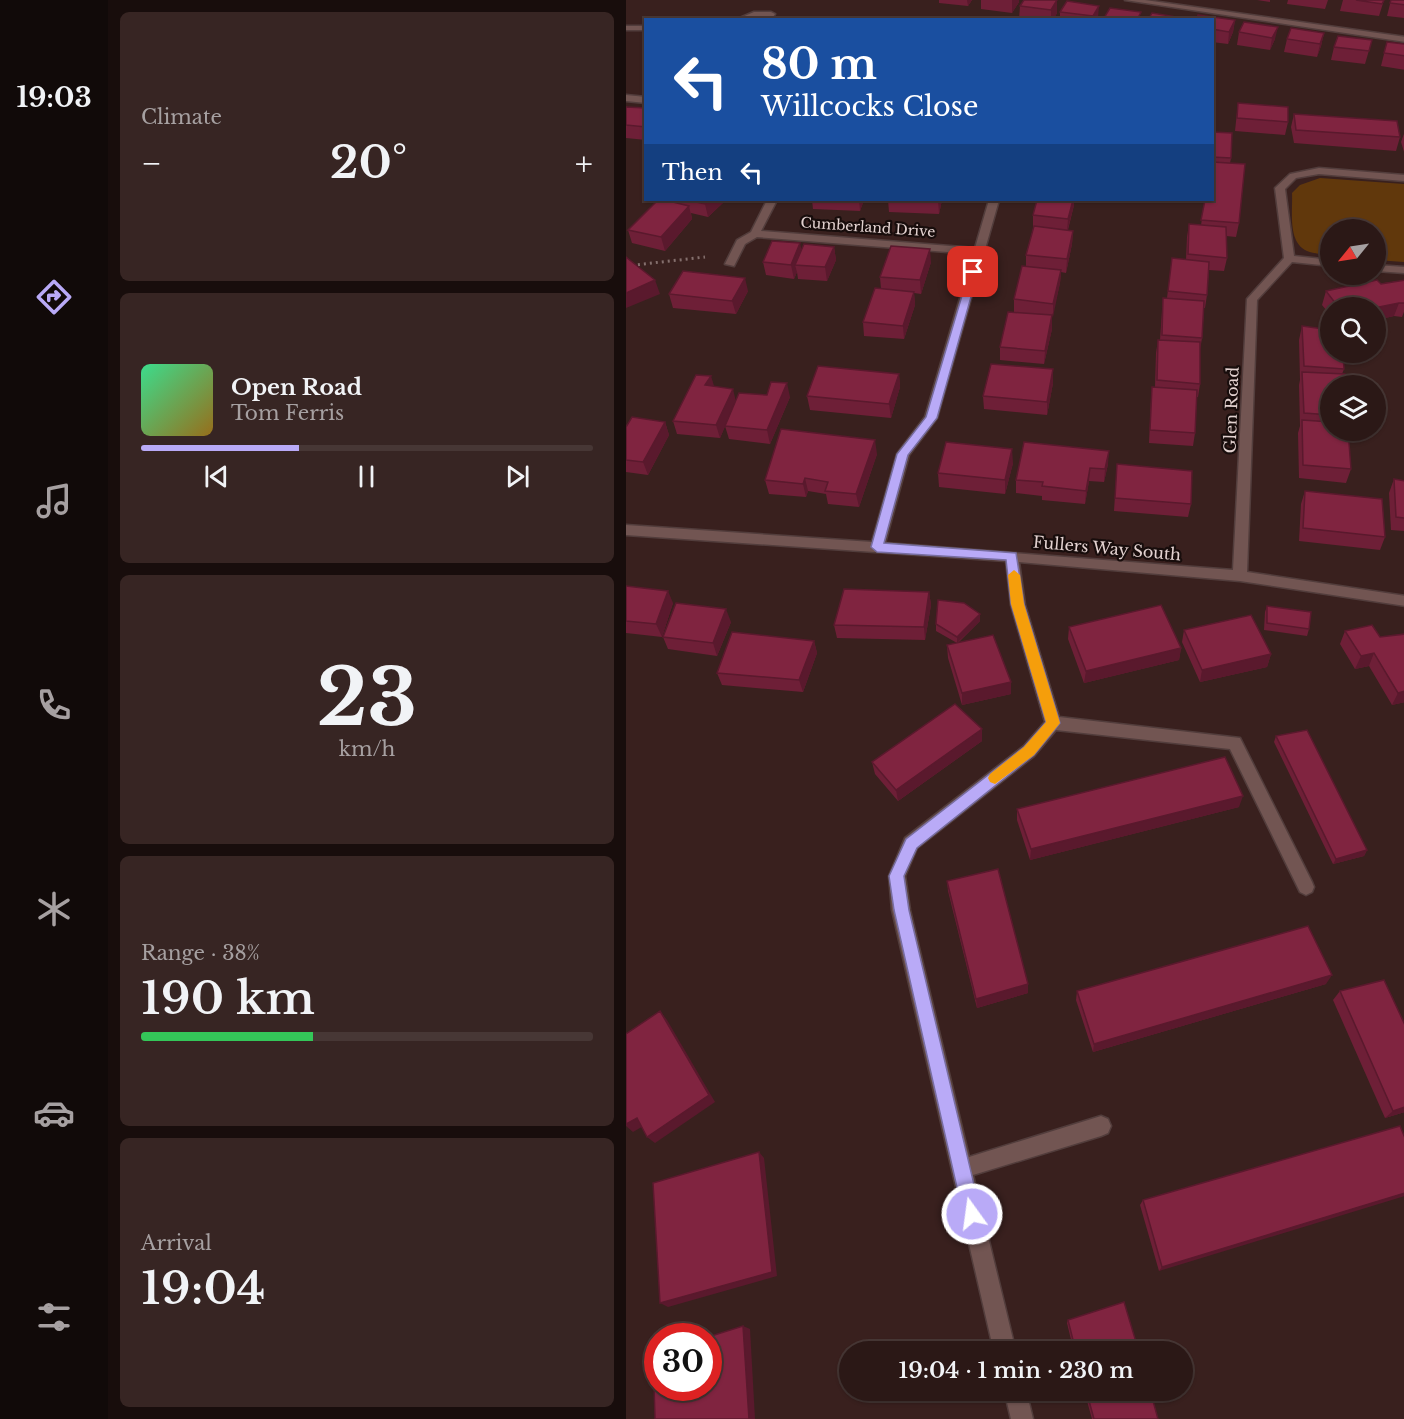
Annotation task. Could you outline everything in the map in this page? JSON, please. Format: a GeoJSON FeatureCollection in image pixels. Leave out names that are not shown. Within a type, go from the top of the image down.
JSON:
{"type":"FeatureCollection","features":[{"type":"Feature","properties":{"kind":"street"},"geometry":{"type":"LineString","coordinates":[[1129,0],[1404,40]]}},
{"type":"Feature","properties":{"kind":"street"},"geometry":{"type":"LineString","coordinates":[[745,18],[754,14],[771,14],[768,18]]}},
{"type":"Feature","properties":{"kind":"street"},"geometry":{"type":"LineString","coordinates":[[626,28],[644,28]]}},
{"type":"Feature","properties":{"kind":"street"},"geometry":{"type":"LineString","coordinates":[[626,98],[644,100]]}},
{"type":"Feature","properties":{"kind":"street"},"geometry":{"type":"LineString","coordinates":[[1320,262],[1289,259],[1280,188],[1293,176],[1319,171],[1404,177]]}},
{"type":"Feature","properties":{"kind":"street"},"geometry":{"type":"LineString","coordinates":[[730,264],[741,242],[755,234],[772,201]]}},
{"type":"Feature","properties":{"kind":"street"},"geometry":{"type":"LineString","coordinates":[[877,547],[903,454],[931,418],[994,201]]}},
{"type":"Feature","properties":{"kind":"street","name":"Cumberland Drive"},"geometry":{"type":"LineString","coordinates":[[755,234],[979,251]]}},
{"type":"Feature","properties":{"kind":"street","name":"Glen Road"},"geometry":{"type":"LineString","coordinates":[[1240,576],[1252,299],[1289,259]]}},
{"type":"Feature","properties":{"kind":"street"},"geometry":{"type":"LineString","coordinates":[[1386,269],[1404,270]]}},
{"type":"Feature","properties":{"kind":"street","name":"Fullers Way South"},"geometry":{"type":"LineString","coordinates":[[626,530],[1012,556],[1240,576],[1404,601]]}},
{"type":"Feature","properties":{"kind":"street"},"geometry":{"type":"LineString","coordinates":[[1012,556],[1018,604],[1054,723]]}},
{"type":"Feature","properties":{"kind":"street"},"geometry":{"type":"LineString","coordinates":[[1054,723],[1235,743],[1306,887]]}},
{"type":"Feature","properties":{"kind":"street"},"geometry":{"type":"LineString","coordinates":[[1002,1341],[901,910],[897,876],[911,843],[1029,751],[1054,723]]}},
{"type":"Feature","properties":{"kind":"street"},"geometry":{"type":"LineString","coordinates":[[961,1169],[1101,1126]]}},
{"type":"Feature","properties":{"kind":"street"},"geometry":{"type":"LineString","coordinates":[[1018,1401],[1022,1419]]}},
{"type":"Feature","properties":{"kind":"path"},"geometry":{"type":"LineString","coordinates":[[626,266],[736,253]]}},
{"type":"Feature","properties":{"kind":"shaded area"},"geometry":{"type":"Polygon","coordinates":[[[1320,178],[1404,184],[1404,262],[1386,261],[1386,219],[1320,219],[1320,254],[1301,247],[1296,241],[1292,225],[1292,193],[1300,185],[1320,178]]]}},
{"type":"Feature","properties":{"kind":"building"},"geometry":{"type":"Polygon","coordinates":[[[1024,0],[1057,0],[1051,10],[1020,6],[1024,0]]]}},
{"type":"Feature","properties":{"kind":"building"},"geometry":{"type":"Polygon","coordinates":[[[1356,0],[1384,0],[1382,4],[1356,0]]]}},
{"type":"Feature","properties":{"kind":"building"},"geometry":{"type":"Polygon","coordinates":[[[1391,0],[1405,0],[1405,5],[1390,3],[1391,0]]]}},
{"type":"Feature","properties":{"kind":"building"},"geometry":{"type":"Polygon","coordinates":[[[1067,1],[1099,6],[1093,16],[1060,12],[1067,1]]]}},
{"type":"Feature","properties":{"kind":"building"},"geometry":{"type":"Polygon","coordinates":[[[1110,8],[1141,12],[1138,18],[1104,18],[1110,8]]]}},
{"type":"Feature","properties":{"kind":"building"},"geometry":{"type":"Polygon","coordinates":[[[1152,13],[1183,18],[1149,18],[1152,13]]]}},
{"type":"Feature","properties":{"kind":"building"},"geometry":{"type":"Polygon","coordinates":[[[1198,15],[1235,20],[1229,32],[1214,29],[1214,18],[1197,18],[1198,15]]]}},
{"type":"Feature","properties":{"kind":"building"},"geometry":{"type":"Polygon","coordinates":[[[1244,22],[1278,27],[1272,38],[1239,32],[1244,22]]]}},
{"type":"Feature","properties":{"kind":"building"},"geometry":{"type":"Polygon","coordinates":[[[1291,28],[1324,33],[1320,44],[1287,39],[1291,28]]]}},
{"type":"Feature","properties":{"kind":"building"},"geometry":{"type":"Polygon","coordinates":[[[1338,36],[1372,40],[1369,51],[1334,47],[1338,36]]]}},
{"type":"Feature","properties":{"kind":"building"},"geometry":{"type":"Polygon","coordinates":[[[1387,42],[1405,44],[1405,56],[1384,53],[1387,42]]]}},
{"type":"Feature","properties":{"kind":"building"},"geometry":{"type":"Polygon","coordinates":[[[1238,103],[1288,107],[1288,122],[1237,118],[1238,103]]]}},
{"type":"Feature","properties":{"kind":"building"},"geometry":{"type":"Polygon","coordinates":[[[626,107],[644,108],[644,127],[626,125],[626,107]]]}},
{"type":"Feature","properties":{"kind":"building"},"geometry":{"type":"Polygon","coordinates":[[[1294,114],[1397,121],[1400,137],[1296,130],[1294,114]]]}},
{"type":"Feature","properties":{"kind":"building"},"geometry":{"type":"Polygon","coordinates":[[[1214,132],[1232,133],[1231,158],[1214,157],[1214,132]]]}},
{"type":"Feature","properties":{"kind":"building"},"geometry":{"type":"Polygon","coordinates":[[[1214,162],[1245,164],[1239,223],[1201,220],[1205,201],[1214,201],[1214,162]]]}},
{"type":"Feature","properties":{"kind":"building"},"geometry":{"type":"Polygon","coordinates":[[[657,201],[669,201],[689,206],[661,237],[628,230],[657,201]]]}},
{"type":"Feature","properties":{"kind":"building"},"geometry":{"type":"Polygon","coordinates":[[[692,201],[708,201],[705,204],[692,201]]]}},
{"type":"Feature","properties":{"kind":"building"},"geometry":{"type":"Polygon","coordinates":[[[1037,201],[1073,201],[1068,219],[1033,215],[1037,201]]]}},
{"type":"Feature","properties":{"kind":"building"},"geometry":{"type":"Polygon","coordinates":[[[1189,224],[1226,227],[1227,258],[1188,254],[1189,224]]]}},
{"type":"Feature","properties":{"kind":"building"},"geometry":{"type":"Polygon","coordinates":[[[1034,226],[1073,231],[1067,259],[1026,255],[1034,226]]]}},
{"type":"Feature","properties":{"kind":"building"},"geometry":{"type":"Polygon","coordinates":[[[772,241],[800,243],[791,265],[763,262],[772,241]]]}},
{"type":"Feature","properties":{"kind":"building"},"geometry":{"type":"Polygon","coordinates":[[[804,244],[834,247],[825,267],[795,265],[804,244]]]}},
{"type":"Feature","properties":{"kind":"building"},"geometry":{"type":"Polygon","coordinates":[[[891,246],[930,249],[920,280],[880,277],[891,246]]]}},
{"type":"Feature","properties":{"kind":"building"},"geometry":{"type":"Polygon","coordinates":[[[626,257],[655,280],[626,293],[626,257]]]}},
{"type":"Feature","properties":{"kind":"building"},"geometry":{"type":"Polygon","coordinates":[[[1172,258],[1209,262],[1207,295],[1168,291],[1172,258]]]}},
{"type":"Feature","properties":{"kind":"building"},"geometry":{"type":"Polygon","coordinates":[[[1022,266],[1061,270],[1053,304],[1014,299],[1022,266]]]}},
{"type":"Feature","properties":{"kind":"building"},"geometry":{"type":"Polygon","coordinates":[[[683,271],[745,278],[732,301],[669,294],[683,271]]]}},
{"type":"Feature","properties":{"kind":"building"},"geometry":{"type":"Polygon","coordinates":[[[1405,280],[1405,303],[1386,306],[1386,297],[1331,297],[1326,291],[1354,285],[1386,285],[1405,280]]]}},
{"type":"Feature","properties":{"kind":"building"},"geometry":{"type":"Polygon","coordinates":[[[875,288],[914,292],[903,326],[863,322],[875,288]]]}},
{"type":"Feature","properties":{"kind":"building"},"geometry":{"type":"Polygon","coordinates":[[[1163,298],[1204,301],[1202,338],[1162,335],[1163,298]]]}},
{"type":"Feature","properties":{"kind":"building"},"geometry":{"type":"Polygon","coordinates":[[[1008,312],[1052,315],[1045,351],[1000,347],[1008,312]]]}},
{"type":"Feature","properties":{"kind":"building"},"geometry":{"type":"Polygon","coordinates":[[[1302,326],[1320,328],[1320,363],[1344,363],[1344,369],[1304,366],[1302,326]]]}},
{"type":"Feature","properties":{"kind":"building"},"geometry":{"type":"Polygon","coordinates":[[[1158,340],[1200,342],[1200,384],[1157,380],[1158,340]]]}},
{"type":"Feature","properties":{"kind":"building"},"geometry":{"type":"Polygon","coordinates":[[[991,364],[1053,369],[1047,402],[983,396],[991,364]]]}},
{"type":"Feature","properties":{"kind":"building"},"geometry":{"type":"Polygon","coordinates":[[[818,366],[899,374],[889,404],[807,396],[818,366]]]}},
{"type":"Feature","properties":{"kind":"building"},"geometry":{"type":"Polygon","coordinates":[[[1302,372],[1345,374],[1320,375],[1320,414],[1304,413],[1302,372]]]}},
{"type":"Feature","properties":{"kind":"building"},"geometry":{"type":"Polygon","coordinates":[[[696,375],[711,376],[705,385],[733,389],[716,425],[673,421],[696,375]]]}},
{"type":"Feature","properties":{"kind":"building"},"geometry":{"type":"Polygon","coordinates":[[[771,382],[787,383],[767,430],[725,426],[739,393],[767,395],[771,382]]]}},
{"type":"Feature","properties":{"kind":"building"},"geometry":{"type":"Polygon","coordinates":[[[1152,387],[1197,390],[1195,433],[1150,430],[1152,387]]]}},
{"type":"Feature","properties":{"kind":"building"},"geometry":{"type":"Polygon","coordinates":[[[632,417],[665,422],[643,462],[626,460],[626,427],[632,417]]]}},
{"type":"Feature","properties":{"kind":"building"},"geometry":{"type":"Polygon","coordinates":[[[1302,420],[1320,421],[1320,441],[1349,441],[1351,469],[1303,465],[1302,420]]]}},
{"type":"Feature","properties":{"kind":"building"},"geometry":{"type":"Polygon","coordinates":[[[781,429],[875,440],[856,494],[825,491],[828,482],[805,478],[803,484],[765,480],[781,429]]]}},
{"type":"Feature","properties":{"kind":"building"},"geometry":{"type":"Polygon","coordinates":[[[946,442],[1012,449],[1005,480],[938,473],[946,442]]]}},
{"type":"Feature","properties":{"kind":"building"},"geometry":{"type":"Polygon","coordinates":[[[1024,442],[1109,451],[1105,469],[1090,468],[1086,491],[1042,486],[1043,482],[1016,480],[1024,442]]]}},
{"type":"Feature","properties":{"kind":"building"},"geometry":{"type":"Polygon","coordinates":[[[1117,464],[1192,471],[1191,504],[1115,498],[1117,464]]]}},
{"type":"Feature","properties":{"kind":"building"},"geometry":{"type":"Polygon","coordinates":[[[1394,479],[1405,481],[1405,518],[1396,517],[1394,479]]]}},
{"type":"Feature","properties":{"kind":"building"},"geometry":{"type":"Polygon","coordinates":[[[1305,491],[1382,499],[1385,537],[1303,528],[1305,491]]]}},
{"type":"Feature","properties":{"kind":"building"},"geometry":{"type":"Polygon","coordinates":[[[626,586],[668,591],[656,624],[626,621],[626,586]]]}},
{"type":"Feature","properties":{"kind":"building"},"geometry":{"type":"Polygon","coordinates":[[[844,589],[929,592],[924,627],[834,625],[844,589]]]}},
{"type":"Feature","properties":{"kind":"building"},"geometry":{"type":"Polygon","coordinates":[[[938,600],[964,603],[980,614],[957,637],[936,624],[938,600]]]}},
{"type":"Feature","properties":{"kind":"building"},"geometry":{"type":"Polygon","coordinates":[[[676,603],[726,609],[713,643],[663,637],[676,603]]]}},
{"type":"Feature","properties":{"kind":"building"},"geometry":{"type":"Polygon","coordinates":[[[1161,605],[1181,648],[1086,671],[1069,627],[1161,605]]]}},
{"type":"Feature","properties":{"kind":"building"},"geometry":{"type":"Polygon","coordinates":[[[1267,606],[1311,612],[1309,629],[1267,623],[1267,606]]]}},
{"type":"Feature","properties":{"kind":"building"},"geometry":{"type":"Polygon","coordinates":[[[1251,615],[1271,654],[1202,670],[1184,630],[1251,615]]]}},
{"type":"Feature","properties":{"kind":"building"},"geometry":{"type":"Polygon","coordinates":[[[1372,625],[1380,637],[1405,634],[1405,691],[1398,693],[1374,653],[1361,656],[1345,631],[1372,625]]]}},
{"type":"Feature","properties":{"kind":"building"},"geometry":{"type":"Polygon","coordinates":[[[732,632],[814,641],[799,680],[717,673],[732,632]]]}},
{"type":"Feature","properties":{"kind":"building"},"geometry":{"type":"Polygon","coordinates":[[[993,635],[1011,682],[962,693],[947,645],[993,635]]]}},
{"type":"Feature","properties":{"kind":"building"},"geometry":{"type":"Polygon","coordinates":[[[955,704],[982,729],[896,790],[872,762],[955,704]]]}},
{"type":"Feature","properties":{"kind":"building"},"geometry":{"type":"Polygon","coordinates":[[[1307,730],[1367,850],[1336,859],[1276,736],[1307,730]]]}},
{"type":"Feature","properties":{"kind":"building"},"geometry":{"type":"Polygon","coordinates":[[[1225,757],[1243,796],[1031,849],[1017,809],[1225,757]]]}},
{"type":"Feature","properties":{"kind":"building"},"geometry":{"type":"Polygon","coordinates":[[[998,869],[1028,984],[976,999],[947,881],[998,869]]]}},
{"type":"Feature","properties":{"kind":"building"},"geometry":{"type":"Polygon","coordinates":[[[1308,926],[1332,975],[1094,1044],[1077,991],[1308,926]]]}},
{"type":"Feature","properties":{"kind":"building"},"geometry":{"type":"Polygon","coordinates":[[[1384,980],[1405,1025],[1405,1107],[1393,1111],[1340,991],[1384,980]]]}},
{"type":"Feature","properties":{"kind":"building"},"geometry":{"type":"Polygon","coordinates":[[[660,1011],[709,1095],[647,1137],[637,1118],[626,1124],[626,1034],[660,1011]]]}},
{"type":"Feature","properties":{"kind":"building"},"geometry":{"type":"Polygon","coordinates":[[[1400,1126],[1405,1138],[1405,1193],[1162,1267],[1143,1200],[1400,1126]]]}},
{"type":"Feature","properties":{"kind":"building"},"geometry":{"type":"Polygon","coordinates":[[[759,1152],[772,1272],[660,1303],[653,1183],[759,1152]]]}},
{"type":"Feature","properties":{"kind":"building"},"geometry":{"type":"Polygon","coordinates":[[[1124,1302],[1136,1341],[1073,1341],[1068,1320],[1124,1302]]]}},
{"type":"Feature","properties":{"kind":"building"},"geometry":{"type":"Polygon","coordinates":[[[743,1326],[749,1419],[655,1419],[654,1401],[722,1401],[722,1333],[743,1326]]]}},
{"type":"Feature","properties":{"kind":"building"},"geometry":{"type":"Polygon","coordinates":[[[1089,1401],[1153,1401],[1158,1419],[1094,1419],[1089,1401]]]}},
{"type":"Feature","properties":{"kind":"slow traffic"},"geometry":{"type":"LineString","coordinates":[[995,778],[1029,751],[1054,723],[1018,604],[1014,575]]}},
{"type":"Feature","properties":{"kind":"route"},"geometry":{"type":"LineString","coordinates":[[972,1214],[901,910],[897,876],[911,843],[1029,751],[1054,723],[1018,604],[1012,556],[877,547],[903,454],[931,418],[973,272]]}}]}
